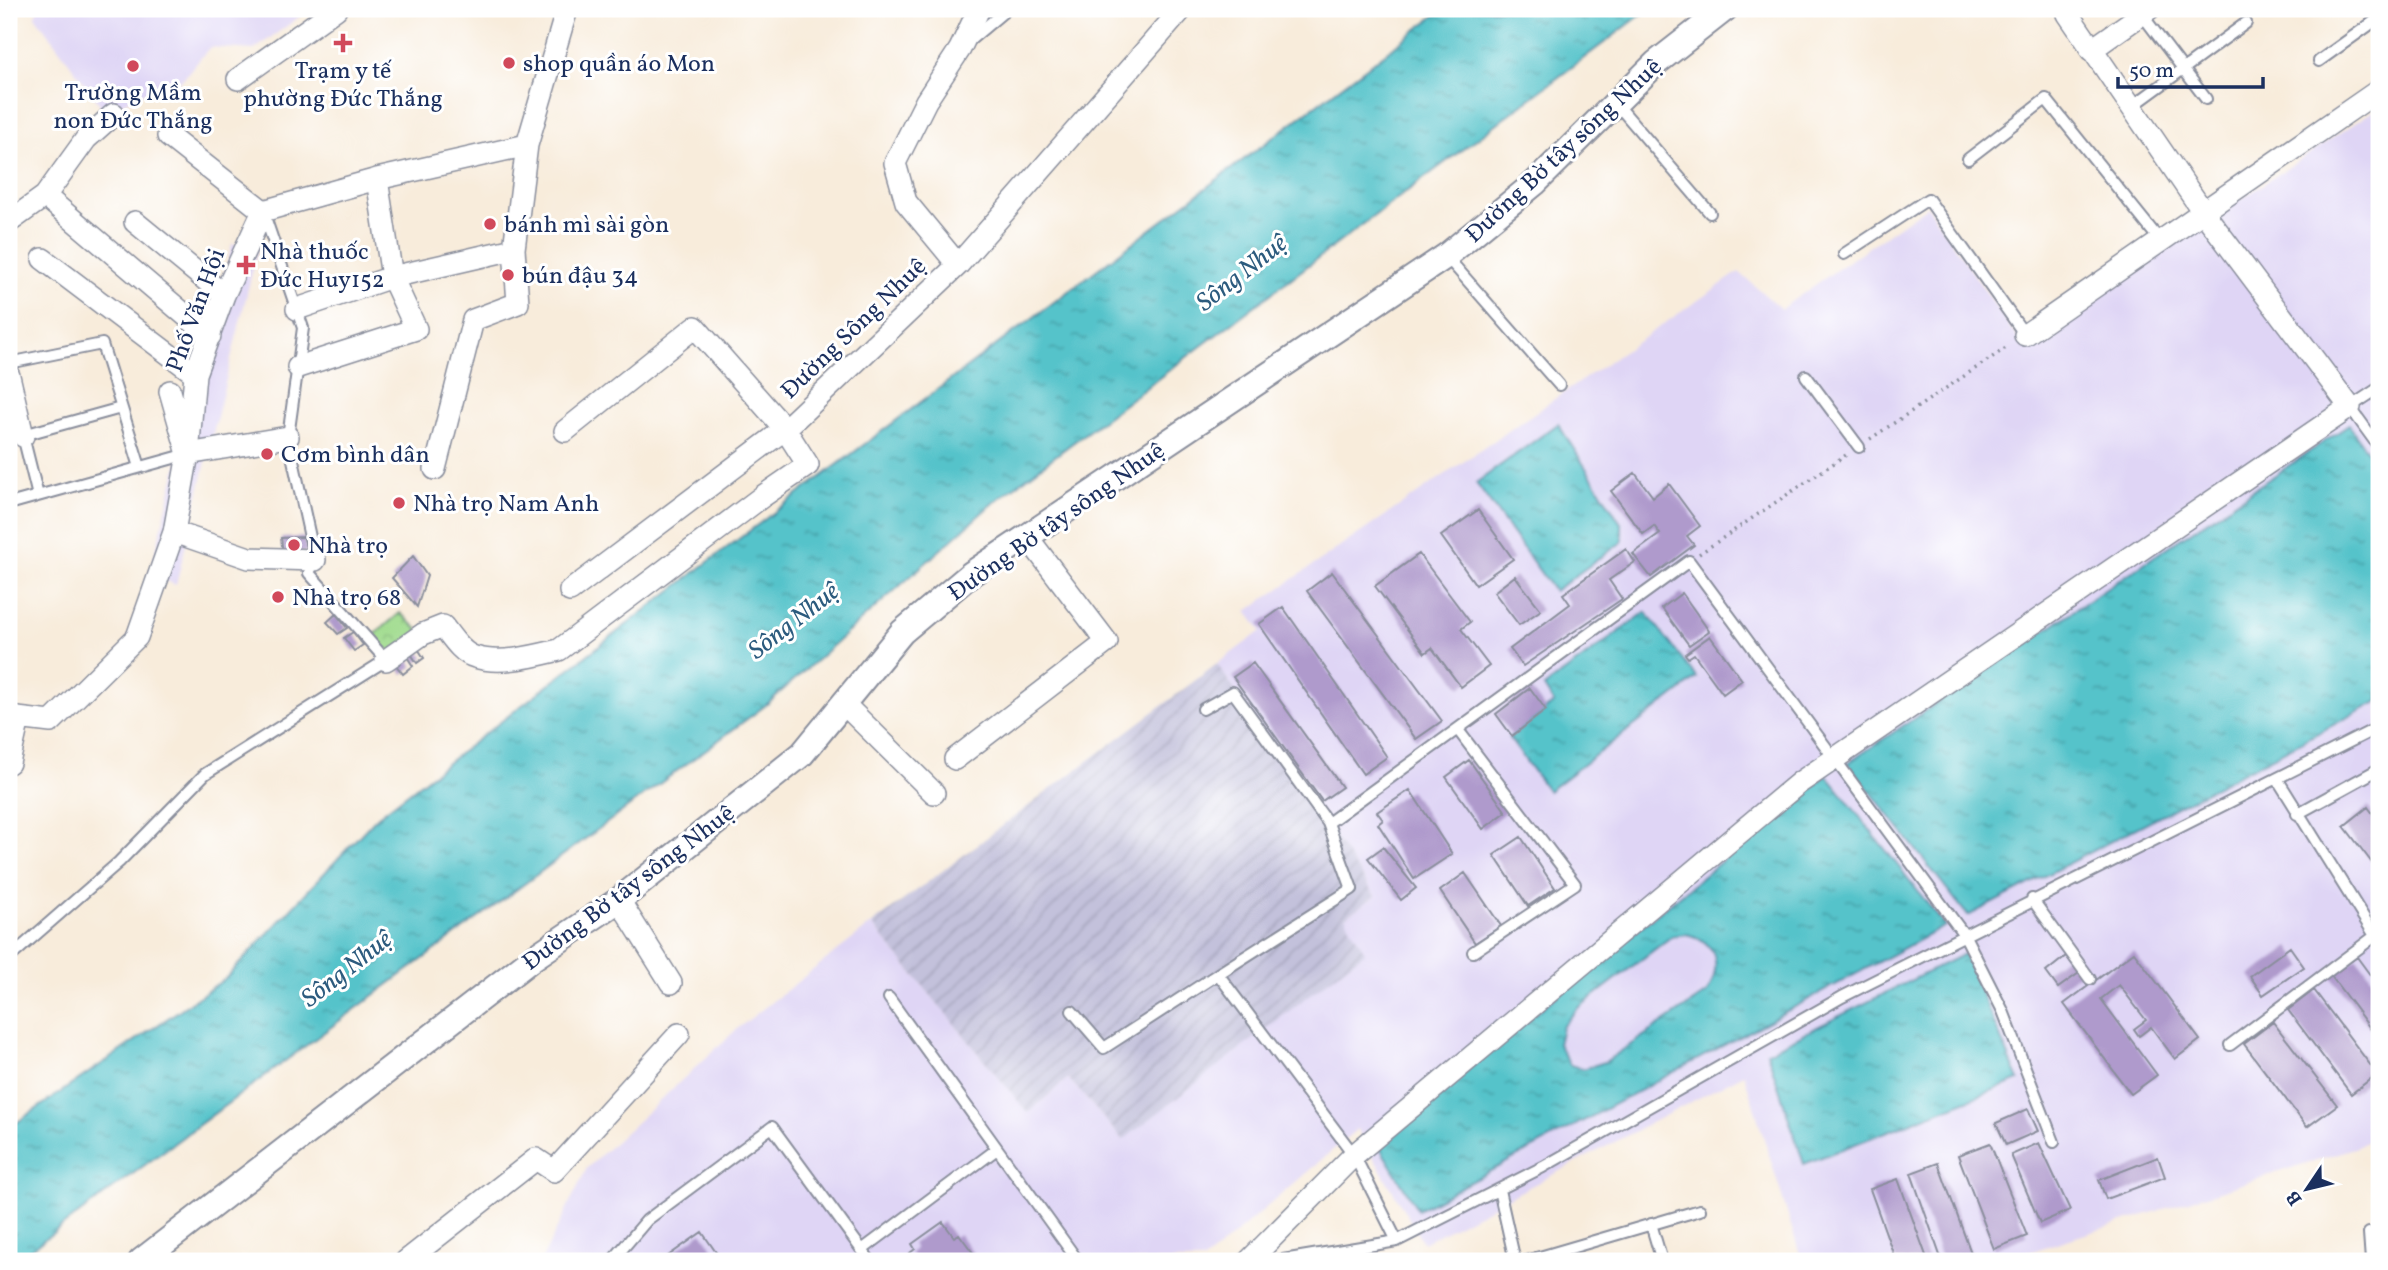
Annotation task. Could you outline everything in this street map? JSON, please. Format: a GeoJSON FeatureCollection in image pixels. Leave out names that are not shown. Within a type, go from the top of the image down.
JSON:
{"type":"FeatureCollection","features":[{"type":"Feature","properties":{"kind":"street"},"geometry":{"type":"LineString","coordinates":[[238,79],[336,9]]}},
{"type":"Feature","properties":{"kind":"street"},"geometry":{"type":"LineString","coordinates":[[435,469],[473,320],[518,303],[514,249],[527,145],[567,9]]}},
{"type":"Feature","properties":{"kind":"street"},"geometry":{"type":"LineString","coordinates":[[963,257],[906,202],[895,163],[926,101],[960,49],[979,9]]}},
{"type":"Feature","properties":{"kind":"street","name":"Đường Sông Nhuệ"},"geometry":{"type":"LineString","coordinates":[[386,660],[423,634],[443,626],[462,649],[475,657],[520,660],[559,650],[763,496],[808,466],[785,429],[963,257],[1182,9]]}},
{"type":"Feature","properties":{"kind":"street","name":"Đường Bờ tây sông Nhuệ"},"geometry":{"type":"LineString","coordinates":[[141,1261],[533,958],[619,900],[802,754],[902,632],[971,574],[1446,256],[1535,183],[1656,63],[1725,9]]}},
{"type":"Feature","properties":{"kind":"street"},"geometry":{"type":"LineString","coordinates":[[2091,50],[2143,11]]}},
{"type":"Feature","properties":{"kind":"street"},"geometry":{"type":"LineString","coordinates":[[1249,1261],[1354,1155],[1799,783],[2350,407],[2204,213],[2068,14]]}},
{"type":"Feature","properties":{"kind":"street"},"geometry":{"type":"LineString","coordinates":[[2025,335],[2162,243],[2379,90]]}},
{"type":"Feature","properties":{"kind":"street"},"geometry":{"type":"LineString","coordinates":[[9,222],[45,196],[86,139],[114,114]]}},
{"type":"Feature","properties":{"kind":"street"},"geometry":{"type":"LineString","coordinates":[[168,136],[263,211],[377,179],[527,145]]}},
{"type":"Feature","properties":{"kind":"street"},"geometry":{"type":"LineString","coordinates":[[298,367],[416,329],[392,277],[377,179]]}},
{"type":"Feature","properties":{"kind":"street"},"geometry":{"type":"LineString","coordinates":[[45,196],[210,336]]}},
{"type":"Feature","properties":{"kind":"street","name":"Phố Văn Hội"},"geometry":{"type":"LineString","coordinates":[[9,763],[14,717],[51,722],[137,637],[174,532],[188,454],[195,374],[224,295],[263,211]]}},
{"type":"Feature","properties":{"kind":"street"},"geometry":{"type":"LineString","coordinates":[[135,222],[224,295]]}},
{"type":"Feature","properties":{"kind":"street"},"geometry":{"type":"LineString","coordinates":[[297,309],[392,277],[514,249]]}},
{"type":"Feature","properties":{"kind":"street"},"geometry":{"type":"LineString","coordinates":[[43,260],[195,374]]}},
{"type":"Feature","properties":{"kind":"street"},"geometry":{"type":"LineString","coordinates":[[565,431],[695,327],[785,429],[570,591]]}},
{"type":"Feature","properties":{"kind":"street"},"geometry":{"type":"LineString","coordinates":[[9,376],[16,438]]}},
{"type":"Feature","properties":{"kind":"street"},"geometry":{"type":"LineString","coordinates":[[170,391],[188,454],[288,438]]}},
{"type":"Feature","properties":{"kind":"street"},"geometry":{"type":"LineString","coordinates":[[174,532],[249,558],[315,560]]}},
{"type":"Feature","properties":{"kind":"street"},"geometry":{"type":"LineString","coordinates":[[955,759],[1107,642],[1028,538]]}},
{"type":"Feature","properties":{"kind":"street"},"geometry":{"type":"LineString","coordinates":[[844,704],[934,793]]}},
{"type":"Feature","properties":{"kind":"street"},"geometry":{"type":"LineString","coordinates":[[619,900],[671,983]]}},
{"type":"Feature","properties":{"kind":"street"},"geometry":{"type":"LineString","coordinates":[[406,1261],[536,1159],[554,1171],[679,1034]]}},
{"type":"Feature","properties":{"kind":"lane"},"geometry":{"type":"LineString","coordinates":[[960,49],[1007,9]]}},
{"type":"Feature","properties":{"kind":"lane"},"geometry":{"type":"LineString","coordinates":[[2143,11],[2206,99]]}},
{"type":"Feature","properties":{"kind":"lane"},"geometry":{"type":"LineString","coordinates":[[2319,61],[2379,18]]}},
{"type":"Feature","properties":{"kind":"lane"},"geometry":{"type":"LineString","coordinates":[[2130,108],[2182,67],[2246,23]]}},
{"type":"Feature","properties":{"kind":"lane"},"geometry":{"type":"LineString","coordinates":[[1968,159],[2046,99],[2162,243]]}},
{"type":"Feature","properties":{"kind":"lane"},"geometry":{"type":"LineString","coordinates":[[1615,102],[1710,213]]}},
{"type":"Feature","properties":{"kind":"lane"},"geometry":{"type":"LineString","coordinates":[[1844,254],[1928,199],[2025,335]]}},
{"type":"Feature","properties":{"kind":"lane"},"geometry":{"type":"LineString","coordinates":[[9,958],[119,862],[205,774],[386,660],[309,573],[315,560],[288,438],[303,328],[263,211]]}},
{"type":"Feature","properties":{"kind":"lane"},"geometry":{"type":"LineString","coordinates":[[1446,256],[1559,385]]}},
{"type":"Feature","properties":{"kind":"lane"},"geometry":{"type":"LineString","coordinates":[[9,363],[102,344],[140,467]]}},
{"type":"Feature","properties":{"kind":"lane"},"geometry":{"type":"LineString","coordinates":[[1805,376],[1859,447]]}},
{"type":"Feature","properties":{"kind":"lane"},"geometry":{"type":"LineString","coordinates":[[2379,388],[2350,407],[2379,447]]}},
{"type":"Feature","properties":{"kind":"lane"},"geometry":{"type":"LineString","coordinates":[[38,496],[16,438],[121,408]]}},
{"type":"Feature","properties":{"kind":"lane"},"geometry":{"type":"LineString","coordinates":[[9,504],[188,454]]}},
{"type":"Feature","properties":{"kind":"lane"},"geometry":{"type":"LineString","coordinates":[[1328,823],[1689,561],[1965,936],[2003,1011],[2053,1142]]}},
{"type":"Feature","properties":{"kind":"lane"},"geometry":{"type":"LineString","coordinates":[[1072,1011],[1104,1048],[1352,889],[1328,823],[1233,692],[1203,709]]}},
{"type":"Feature","properties":{"kind":"lane"},"geometry":{"type":"LineString","coordinates":[[1277,1261],[1397,1241],[1499,1190],[1842,997],[2379,727]]}},
{"type":"Feature","properties":{"kind":"lane"},"geometry":{"type":"LineString","coordinates":[[1458,730],[1576,884],[1473,952]]}},
{"type":"Feature","properties":{"kind":"lane"},"geometry":{"type":"LineString","coordinates":[[2297,814],[2379,769]]}},
{"type":"Feature","properties":{"kind":"lane"},"geometry":{"type":"LineString","coordinates":[[2230,1045],[2377,939],[2278,780]]}},
{"type":"Feature","properties":{"kind":"lane"},"geometry":{"type":"LineString","coordinates":[[2032,900],[2090,979]]}},
{"type":"Feature","properties":{"kind":"lane"},"geometry":{"type":"LineString","coordinates":[[1218,974],[1354,1155],[1397,1241]]}},
{"type":"Feature","properties":{"kind":"lane"},"geometry":{"type":"LineString","coordinates":[[889,998],[1078,1261]]}},
{"type":"Feature","properties":{"kind":"lane"},"geometry":{"type":"LineString","coordinates":[[612,1261],[647,1220],[772,1126],[870,1261]]}},
{"type":"Feature","properties":{"kind":"lane"},"geometry":{"type":"LineString","coordinates":[[862,1250],[997,1149]]}},
{"type":"Feature","properties":{"kind":"lane"},"geometry":{"type":"LineString","coordinates":[[1499,1190],[1515,1261]]}},
{"type":"Feature","properties":{"kind":"lane"},"geometry":{"type":"LineString","coordinates":[[1526,1261],[1700,1210]]}},
{"type":"Feature","properties":{"kind":"lane"},"geometry":{"type":"LineString","coordinates":[[1651,1224],[1661,1261]]}},
{"type":"Feature","properties":{"kind":"lane"},"geometry":{"type":"LineString","coordinates":[[2369,1233],[2371,1261]]}},
{"type":"Feature","properties":{"kind":"shaded area","name":"Trường Mầm non Đức Thắng"},"geometry":{"type":"Polygon","coordinates":[[[38,9],[310,9],[254,50],[210,47],[180,82],[137,95],[106,113],[35,16],[38,9]]]}},
{"type":"Feature","properties":{"kind":"shaded area"},"geometry":{"type":"Polygon","coordinates":[[[2379,107],[2379,1135],[2357,1147],[2001,1261],[1802,1261],[1744,1074],[1423,1243],[1357,1129],[1204,1261],[541,1261],[587,1168],[737,1029],[872,924],[1028,1113],[1068,1078],[1123,1140],[1345,917],[1375,896],[1217,664],[1261,631],[1247,611],[1739,272],[1781,309],[1927,206],[2022,345],[2379,107]]]}},
{"type":"Feature","properties":{"kind":"shaded area"},"geometry":{"type":"Polygon","coordinates":[[[232,244],[258,248],[176,585],[150,574],[232,244]]]}},
{"type":"Feature","properties":{"kind":"shaded area"},"geometry":{"type":"Polygon","coordinates":[[[1217,664],[1375,896],[1345,917],[1365,952],[1123,1140],[1068,1078],[1028,1113],[872,924],[1217,664]]]}},
{"type":"Feature","properties":{"kind":"green space"},"geometry":{"type":"Polygon","coordinates":[[[400,613],[421,632],[387,654],[373,636],[400,613]]]}},
{"type":"Feature","properties":{"kind":"water","name":"Sông Nhuệ"},"geometry":{"type":"Polygon","coordinates":[[[1444,9],[1649,9],[994,502],[766,705],[15,1261],[9,1261],[9,1128],[226,978],[377,817],[708,562],[1444,9]]]}},
{"type":"Feature","properties":{"kind":"water"},"geometry":{"type":"Polygon","coordinates":[[[1558,424],[1622,525],[1622,542],[1554,591],[1476,483],[1558,424]]]}},
{"type":"Feature","properties":{"kind":"water"},"geometry":{"type":"Polygon","coordinates":[[[2349,425],[2379,468],[2379,701],[1968,916],[1848,763],[2349,425]]]}},
{"type":"Feature","properties":{"kind":"water"},"geometry":{"type":"Polygon","coordinates":[[[1646,612],[1697,678],[1548,791],[1509,738],[1554,703],[1544,687],[1646,612]]]}},
{"type":"Feature","properties":{"kind":"water"},"geometry":{"type":"Polygon","coordinates":[[[1827,775],[1945,926],[1418,1210],[1377,1143],[1827,775]],[[1686,934],[1672,936],[1577,1009],[1562,1027],[1558,1044],[1570,1065],[1583,1069],[1605,1062],[1707,993],[1715,973],[1714,956],[1705,942],[1686,934]]]}},
{"type":"Feature","properties":{"kind":"water"},"geometry":{"type":"Polygon","coordinates":[[[1964,954],[2019,1080],[1804,1164],[1767,1052],[1964,954]]]}},
{"type":"Feature","properties":{"kind":"building"},"geometry":{"type":"Polygon","coordinates":[[[1635,473],[1653,497],[1669,484],[1700,526],[1687,536],[1694,545],[1651,577],[1633,554],[1660,534],[1654,526],[1643,534],[1611,491],[1635,473]]]}},
{"type":"Feature","properties":{"kind":"building"},"geometry":{"type":"Polygon","coordinates":[[[1478,510],[1513,559],[1476,585],[1441,536],[1478,510]]]}},
{"type":"Feature","properties":{"kind":"building","name":"Nhà trọ"},"geometry":{"type":"Polygon","coordinates":[[[304,537],[307,552],[283,553],[281,538],[304,537]]]}},
{"type":"Feature","properties":{"kind":"building"},"geometry":{"type":"Polygon","coordinates":[[[1626,549],[1635,562],[1609,580],[1622,599],[1523,666],[1510,649],[1570,604],[1563,594],[1626,549]]]}},
{"type":"Feature","properties":{"kind":"building"},"geometry":{"type":"Polygon","coordinates":[[[1419,554],[1470,622],[1461,629],[1489,666],[1461,687],[1432,648],[1425,653],[1375,586],[1419,554]]]}},
{"type":"Feature","properties":{"kind":"building"},"geometry":{"type":"Polygon","coordinates":[[[413,556],[427,576],[417,607],[392,578],[413,556]]]}},
{"type":"Feature","properties":{"kind":"building"},"geometry":{"type":"Polygon","coordinates":[[[1332,572],[1442,721],[1416,739],[1307,591],[1332,572]]]}},
{"type":"Feature","properties":{"kind":"building"},"geometry":{"type":"Polygon","coordinates":[[[1515,576],[1541,610],[1519,625],[1494,592],[1515,576]]]}},
{"type":"Feature","properties":{"kind":"building"},"geometry":{"type":"Polygon","coordinates":[[[1682,593],[1709,631],[1689,645],[1662,608],[1682,593]]]}},
{"type":"Feature","properties":{"kind":"building"},"geometry":{"type":"Polygon","coordinates":[[[1283,607],[1387,757],[1363,774],[1259,624],[1283,607]]]}},
{"type":"Feature","properties":{"kind":"building"},"geometry":{"type":"Polygon","coordinates":[[[336,614],[347,628],[338,634],[327,622],[336,614]]]}},
{"type":"Feature","properties":{"kind":"building"},"geometry":{"type":"Polygon","coordinates":[[[353,632],[363,645],[354,651],[344,638],[353,632]]]}},
{"type":"Feature","properties":{"kind":"building"},"geometry":{"type":"Polygon","coordinates":[[[1710,636],[1742,680],[1723,694],[1694,654],[1688,658],[1685,654],[1710,636]]]}},
{"type":"Feature","properties":{"kind":"building"},"geometry":{"type":"Polygon","coordinates":[[[415,644],[424,658],[417,663],[408,649],[415,644]]]}},
{"type":"Feature","properties":{"kind":"building"},"geometry":{"type":"Polygon","coordinates":[[[404,652],[413,666],[403,674],[392,660],[404,652]]]}},
{"type":"Feature","properties":{"kind":"building"},"geometry":{"type":"Polygon","coordinates":[[[1253,663],[1342,787],[1322,801],[1233,677],[1253,663]]]}},
{"type":"Feature","properties":{"kind":"building"},"geometry":{"type":"Polygon","coordinates":[[[1530,688],[1546,710],[1512,736],[1496,714],[1530,688]]]}},
{"type":"Feature","properties":{"kind":"building"},"geometry":{"type":"Polygon","coordinates":[[[1469,760],[1506,812],[1483,829],[1446,777],[1469,760]]]}},
{"type":"Feature","properties":{"kind":"building"},"geometry":{"type":"Polygon","coordinates":[[[1410,790],[1452,854],[1414,879],[1378,824],[1383,820],[1377,812],[1410,790]]]}},
{"type":"Feature","properties":{"kind":"building"},"geometry":{"type":"Polygon","coordinates":[[[2368,807],[2379,822],[2379,872],[2344,826],[2368,807]]]}},
{"type":"Feature","properties":{"kind":"building"},"geometry":{"type":"Polygon","coordinates":[[[1521,837],[1555,888],[1528,906],[1494,855],[1521,837]]]}},
{"type":"Feature","properties":{"kind":"building"},"geometry":{"type":"Polygon","coordinates":[[[1383,847],[1416,888],[1401,900],[1368,858],[1383,847]]]}},
{"type":"Feature","properties":{"kind":"building"},"geometry":{"type":"Polygon","coordinates":[[[1465,873],[1501,926],[1475,943],[1440,891],[1465,873]]]}},
{"type":"Feature","properties":{"kind":"building"},"geometry":{"type":"Polygon","coordinates":[[[2290,947],[2304,967],[2263,995],[2250,976],[2290,947]]]}},
{"type":"Feature","properties":{"kind":"building"},"geometry":{"type":"Polygon","coordinates":[[[2134,952],[2200,1040],[2175,1059],[2151,1027],[2139,1036],[2134,1029],[2146,1020],[2119,985],[2101,999],[2157,1075],[2131,1094],[2064,1004],[2134,952]]]}},
{"type":"Feature","properties":{"kind":"building"},"geometry":{"type":"Polygon","coordinates":[[[2066,956],[2079,973],[2058,988],[2046,972],[2066,956]]]}},
{"type":"Feature","properties":{"kind":"building"},"geometry":{"type":"Polygon","coordinates":[[[2357,957],[2379,987],[2379,1040],[2331,976],[2357,957]]]}},
{"type":"Feature","properties":{"kind":"building"},"geometry":{"type":"Polygon","coordinates":[[[2314,990],[2377,1074],[2351,1094],[2288,1010],[2314,990]]]}},
{"type":"Feature","properties":{"kind":"building"},"geometry":{"type":"Polygon","coordinates":[[[2273,1022],[2337,1105],[2307,1127],[2244,1044],[2273,1022]]]}},
{"type":"Feature","properties":{"kind":"building"},"geometry":{"type":"Polygon","coordinates":[[[2028,1109],[2038,1131],[2006,1145],[1996,1123],[2028,1109]]]}},
{"type":"Feature","properties":{"kind":"building"},"geometry":{"type":"Polygon","coordinates":[[[1990,1143],[2027,1236],[1994,1249],[1958,1155],[1990,1143]]]}},
{"type":"Feature","properties":{"kind":"building"},"geometry":{"type":"Polygon","coordinates":[[[2039,1143],[2070,1210],[2040,1223],[2011,1155],[2039,1143]]]}},
{"type":"Feature","properties":{"kind":"building"},"geometry":{"type":"Polygon","coordinates":[[[2158,1157],[2165,1177],[2106,1199],[2099,1180],[2158,1157]]]}},
{"type":"Feature","properties":{"kind":"building"},"geometry":{"type":"Polygon","coordinates":[[[1938,1163],[1971,1253],[1948,1261],[1942,1261],[1911,1173],[1938,1163]]]}},
{"type":"Feature","properties":{"kind":"building"},"geometry":{"type":"Polygon","coordinates":[[[1898,1179],[1928,1261],[1896,1261],[1870,1189],[1898,1179]]]}},
{"type":"Feature","properties":{"kind":"building"},"geometry":{"type":"Polygon","coordinates":[[[943,1222],[954,1237],[959,1234],[979,1261],[916,1261],[910,1253],[915,1249],[912,1244],[943,1222]]]}},
{"type":"Feature","properties":{"kind":"building"},"geometry":{"type":"Polygon","coordinates":[[[702,1232],[722,1261],[661,1261],[702,1232]]]}},
{"type":"Feature","properties":{"kind":"place","name":"Trạm y tế phường Đức Thắng"},"geometry":{"type":"Point","coordinates":[343,43]}},
{"type":"Feature","properties":{"kind":"place","name":"shop quần áo Mon"},"geometry":{"type":"Point","coordinates":[509,63]}},
{"type":"Feature","properties":{"kind":"place","name":"Trường Mầm non Đức Thắng"},"geometry":{"type":"Point","coordinates":[133,66]}},
{"type":"Feature","properties":{"kind":"place","name":"bánh mì sài gòn"},"geometry":{"type":"Point","coordinates":[490,224]}},
{"type":"Feature","properties":{"kind":"place","name":"Nhà thuốc Đức Huy152"},"geometry":{"type":"Point","coordinates":[246,265]}},
{"type":"Feature","properties":{"kind":"place","name":"bún đậu 34"},"geometry":{"type":"Point","coordinates":[508,275]}},
{"type":"Feature","properties":{"kind":"place","name":"Cơm bình dân"},"geometry":{"type":"Point","coordinates":[267,454]}},
{"type":"Feature","properties":{"kind":"place","name":"Nhà trọ Nam Anh"},"geometry":{"type":"Point","coordinates":[399,503]}},
{"type":"Feature","properties":{"kind":"place","name":"Nhà trọ"},"geometry":{"type":"Point","coordinates":[294,545]}},
{"type":"Feature","properties":{"kind":"place","name":"Nhà trọ 68"},"geometry":{"type":"Point","coordinates":[278,597]}}]}
